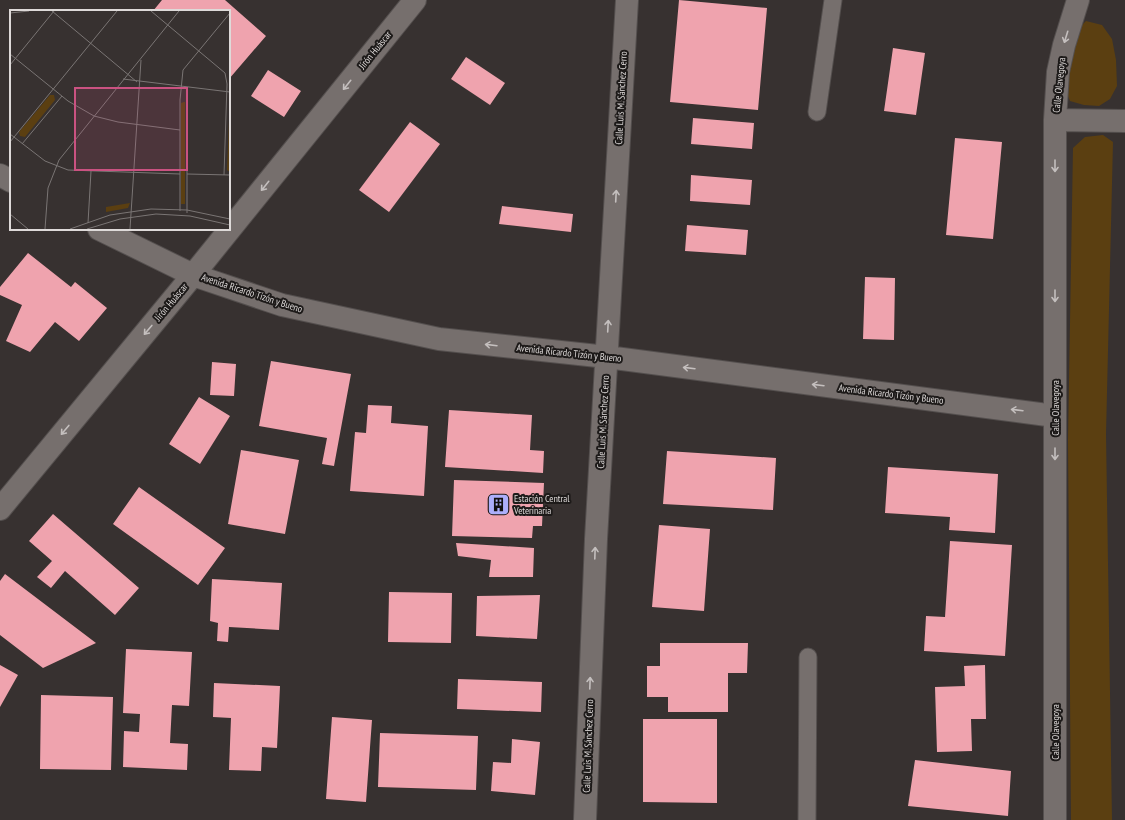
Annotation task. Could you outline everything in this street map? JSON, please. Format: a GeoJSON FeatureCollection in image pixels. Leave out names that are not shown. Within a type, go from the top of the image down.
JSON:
{"type":"FeatureCollection","features":[{"type":"Feature","properties":{"kind":"street","name":"Jirón Huáscar"},"geometry":{"type":"LineString","coordinates":[[0,509],[194,275],[415,0]]}},
{"type":"Feature","properties":{"kind":"street","name":"Calle Luis M. Sánchez Cerro"},"geometry":{"type":"LineString","coordinates":[[584,820],[596,539],[626,0]]}},
{"type":"Feature","properties":{"kind":"street","name":"Calle Olavegoya"},"geometry":{"type":"LineString","coordinates":[[1055,820],[1055,120],[1060,65],[1064,45],[1078,0]]}},
{"type":"Feature","properties":{"kind":"street"},"geometry":{"type":"LineString","coordinates":[[1055,120],[1125,121]]}},
{"type":"Feature","properties":{"kind":"street"},"geometry":{"type":"LineString","coordinates":[[0,175],[10,180]]}},
{"type":"Feature","properties":{"kind":"street","name":"Avenida Ricardo Tizón y Bueno"},"geometry":{"type":"LineString","coordinates":[[101,230],[194,275],[282,305],[439,338],[606,357],[1055,416]]}},
{"type":"Feature","properties":{"kind":"lane"},"geometry":{"type":"LineString","coordinates":[[817,112],[833,0]]}},
{"type":"Feature","properties":{"kind":"lane"},"geometry":{"type":"LineString","coordinates":[[807,820],[808,657]]}},
{"type":"Feature","properties":{"kind":"shaded area"},"geometry":{"type":"Polygon","coordinates":[[[1086,21],[1102,25],[1112,39],[1116,60],[1117,86],[1110,99],[1099,106],[1084,105],[1070,101],[1064,86],[1069,38],[1086,21]]]}},
{"type":"Feature","properties":{"kind":"shaded area"},"geometry":{"type":"Polygon","coordinates":[[[1103,135],[1113,142],[1106,434],[1112,820],[1071,820],[1068,440],[1073,148],[1085,137],[1103,135]]]}},
{"type":"Feature","properties":{"kind":"building"},"geometry":{"type":"Polygon","coordinates":[[[162,0],[225,0],[266,36],[230,78],[230,10],[154,10],[162,0]]]}},
{"type":"Feature","properties":{"kind":"building"},"geometry":{"type":"Polygon","coordinates":[[[679,0],[767,8],[758,110],[670,102],[679,0]]]}},
{"type":"Feature","properties":{"kind":"building"},"geometry":{"type":"Polygon","coordinates":[[[893,48],[925,53],[916,115],[884,111],[893,48]]]}},
{"type":"Feature","properties":{"kind":"building"},"geometry":{"type":"Polygon","coordinates":[[[466,57],[505,83],[490,105],[451,79],[466,57]]]}},
{"type":"Feature","properties":{"kind":"building"},"geometry":{"type":"Polygon","coordinates":[[[268,70],[301,91],[284,117],[251,96],[268,70]]]}},
{"type":"Feature","properties":{"kind":"building"},"geometry":{"type":"Polygon","coordinates":[[[693,118],[754,123],[752,149],[691,144],[693,118]]]}},
{"type":"Feature","properties":{"kind":"building"},"geometry":{"type":"Polygon","coordinates":[[[410,122],[440,144],[389,212],[359,190],[410,122]]]}},
{"type":"Feature","properties":{"kind":"building"},"geometry":{"type":"Polygon","coordinates":[[[955,138],[1002,142],[993,239],[946,235],[955,138]]]}},
{"type":"Feature","properties":{"kind":"building"},"geometry":{"type":"Polygon","coordinates":[[[691,175],[752,180],[750,205],[690,201],[691,175]]]}},
{"type":"Feature","properties":{"kind":"building"},"geometry":{"type":"Polygon","coordinates":[[[502,206],[573,214],[571,232],[499,224],[502,206]]]}},
{"type":"Feature","properties":{"kind":"building"},"geometry":{"type":"Polygon","coordinates":[[[687,225],[748,230],[746,255],[685,251],[687,225]]]}},
{"type":"Feature","properties":{"kind":"building"},"geometry":{"type":"Polygon","coordinates":[[[28,253],[71,287],[75,282],[107,308],[79,341],[55,322],[30,352],[6,341],[22,305],[0,295],[0,287],[28,253]]]}},
{"type":"Feature","properties":{"kind":"building"},"geometry":{"type":"Polygon","coordinates":[[[865,277],[895,278],[894,340],[863,339],[865,277]]]}},
{"type":"Feature","properties":{"kind":"building"},"geometry":{"type":"Polygon","coordinates":[[[271,361],[351,374],[334,466],[322,464],[327,438],[259,426],[271,361]]]}},
{"type":"Feature","properties":{"kind":"building"},"geometry":{"type":"Polygon","coordinates":[[[212,362],[236,364],[234,396],[210,395],[212,362]]]}},
{"type":"Feature","properties":{"kind":"building"},"geometry":{"type":"Polygon","coordinates":[[[199,397],[230,416],[200,464],[169,444],[199,397]]]}},
{"type":"Feature","properties":{"kind":"building"},"geometry":{"type":"Polygon","coordinates":[[[368,405],[392,406],[391,423],[428,426],[424,496],[350,491],[355,432],[366,433],[368,405]]]}},
{"type":"Feature","properties":{"kind":"building"},"geometry":{"type":"Polygon","coordinates":[[[449,410],[532,415],[530,450],[544,451],[543,473],[445,467],[449,410]]]}},
{"type":"Feature","properties":{"kind":"building"},"geometry":{"type":"Polygon","coordinates":[[[241,450],[299,460],[285,534],[228,524],[241,450]]]}},
{"type":"Feature","properties":{"kind":"building"},"geometry":{"type":"Polygon","coordinates":[[[667,451],[776,458],[773,510],[663,504],[667,451]]]}},
{"type":"Feature","properties":{"kind":"building"},"geometry":{"type":"Polygon","coordinates":[[[888,467],[998,474],[995,533],[949,530],[950,517],[885,513],[888,467]]]}},
{"type":"Feature","properties":{"kind":"building","name":"Estación Central Veterinaria"},"geometry":{"type":"Polygon","coordinates":[[[454,480],[544,483],[542,526],[533,526],[532,538],[452,536],[454,480]]]}},
{"type":"Feature","properties":{"kind":"building"},"geometry":{"type":"Polygon","coordinates":[[[139,487],[225,548],[198,585],[113,524],[139,487]]]}},
{"type":"Feature","properties":{"kind":"building"},"geometry":{"type":"Polygon","coordinates":[[[53,514],[139,588],[115,615],[65,571],[51,588],[37,577],[52,561],[29,541],[53,514]]]}},
{"type":"Feature","properties":{"kind":"building"},"geometry":{"type":"Polygon","coordinates":[[[659,525],[710,529],[704,611],[652,607],[659,525]]]}},
{"type":"Feature","properties":{"kind":"building"},"geometry":{"type":"Polygon","coordinates":[[[950,541],[1012,545],[1005,656],[924,651],[926,616],[945,617],[950,541]]]}},
{"type":"Feature","properties":{"kind":"building"},"geometry":{"type":"Polygon","coordinates":[[[456,543],[534,548],[533,577],[489,577],[491,560],[458,556],[456,543]]]}},
{"type":"Feature","properties":{"kind":"building"},"geometry":{"type":"Polygon","coordinates":[[[5,574],[96,643],[43,668],[0,635],[0,581],[5,574]]]}},
{"type":"Feature","properties":{"kind":"building"},"geometry":{"type":"Polygon","coordinates":[[[212,579],[282,583],[279,630],[229,627],[228,642],[217,641],[218,623],[210,621],[212,579]]]}},
{"type":"Feature","properties":{"kind":"building"},"geometry":{"type":"Polygon","coordinates":[[[389,592],[452,593],[451,643],[388,642],[389,592]]]}},
{"type":"Feature","properties":{"kind":"building"},"geometry":{"type":"Polygon","coordinates":[[[540,595],[537,639],[476,636],[477,596],[540,595]]]}},
{"type":"Feature","properties":{"kind":"building"},"geometry":{"type":"Polygon","coordinates":[[[660,643],[748,643],[747,673],[728,673],[728,712],[668,712],[668,697],[647,697],[647,666],[660,666],[660,643]]]}},
{"type":"Feature","properties":{"kind":"building"},"geometry":{"type":"Polygon","coordinates":[[[126,649],[192,652],[189,706],[172,705],[170,743],[188,744],[187,770],[123,767],[124,731],[139,732],[140,714],[123,713],[126,649]]]}},
{"type":"Feature","properties":{"kind":"building"},"geometry":{"type":"Polygon","coordinates":[[[0,665],[18,675],[0,707],[0,665]]]}},
{"type":"Feature","properties":{"kind":"building"},"geometry":{"type":"Polygon","coordinates":[[[985,665],[986,719],[971,719],[972,751],[937,752],[935,687],[965,686],[964,666],[985,665]]]}},
{"type":"Feature","properties":{"kind":"building"},"geometry":{"type":"Polygon","coordinates":[[[458,679],[542,682],[541,712],[457,709],[458,679]]]}},
{"type":"Feature","properties":{"kind":"building"},"geometry":{"type":"Polygon","coordinates":[[[214,683],[280,686],[277,748],[262,747],[261,771],[229,770],[231,718],[213,717],[214,683]]]}},
{"type":"Feature","properties":{"kind":"building"},"geometry":{"type":"Polygon","coordinates":[[[41,695],[113,697],[111,770],[40,769],[41,695]]]}},
{"type":"Feature","properties":{"kind":"building"},"geometry":{"type":"Polygon","coordinates":[[[332,717],[372,720],[366,802],[326,799],[332,717]]]}},
{"type":"Feature","properties":{"kind":"building"},"geometry":{"type":"Polygon","coordinates":[[[643,719],[717,719],[717,803],[643,802],[643,719]]]}},
{"type":"Feature","properties":{"kind":"building"},"geometry":{"type":"Polygon","coordinates":[[[380,733],[478,736],[476,790],[378,787],[380,733]]]}},
{"type":"Feature","properties":{"kind":"building"},"geometry":{"type":"Polygon","coordinates":[[[512,739],[540,742],[535,795],[491,791],[493,762],[511,763],[512,739]]]}},
{"type":"Feature","properties":{"kind":"building"},"geometry":{"type":"Polygon","coordinates":[[[915,760],[1011,771],[1008,816],[908,806],[915,760]]]}},
{"type":"Feature","properties":{"kind":"place","name":"Estación Central Veterinaria"},"geometry":{"type":"Point","coordinates":[498,504]}}]}
